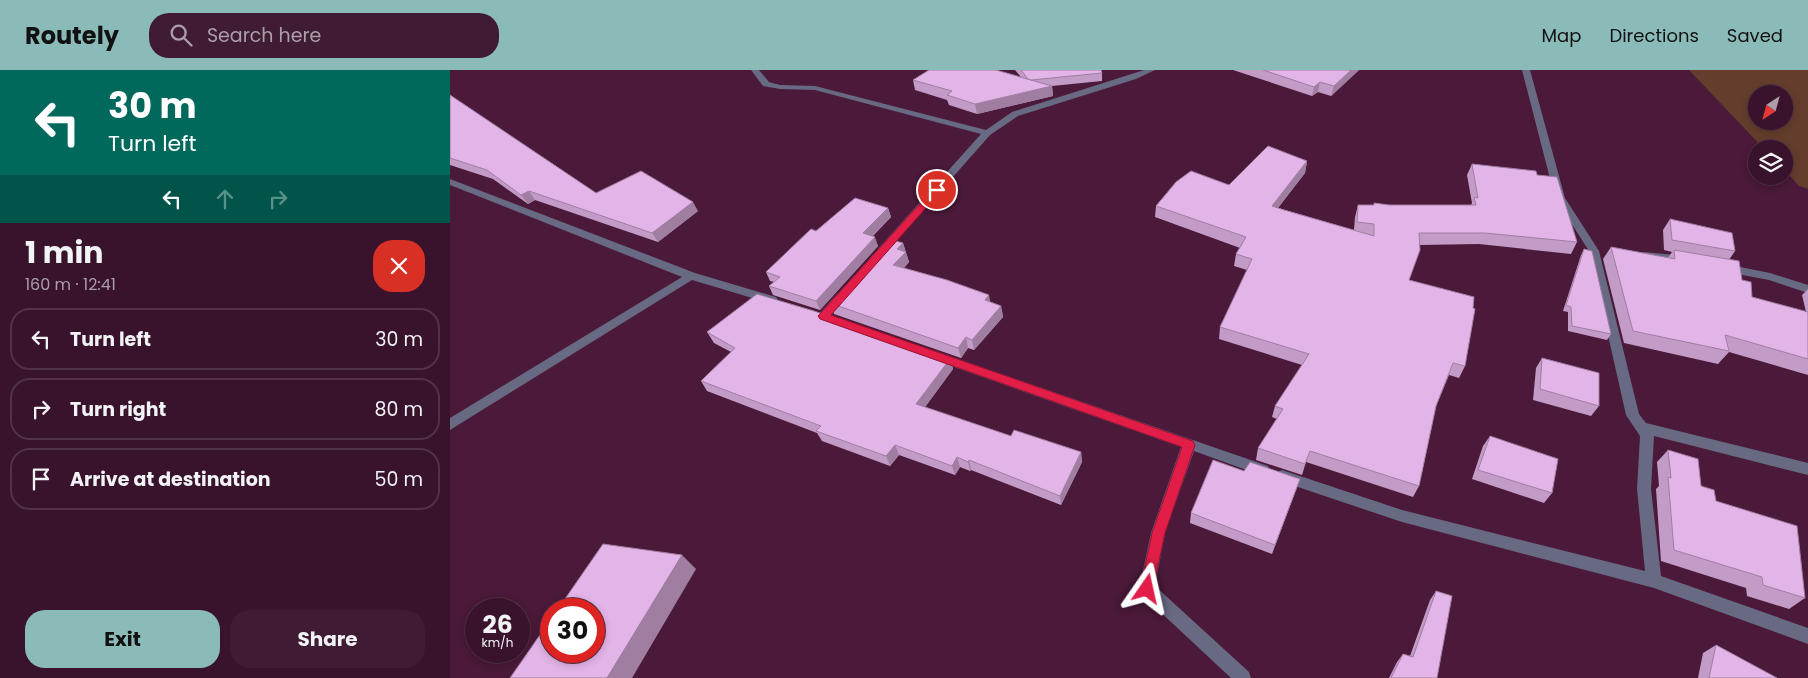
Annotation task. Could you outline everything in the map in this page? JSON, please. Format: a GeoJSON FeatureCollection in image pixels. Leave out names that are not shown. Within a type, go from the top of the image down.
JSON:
{"type":"FeatureCollection","features":[{"type":"Feature","properties":{"kind":"street"},"geometry":{"type":"LineString","coordinates":[[755,70],[766,84],[780,88],[815,88],[987,133]]}},
{"type":"Feature","properties":{"kind":"street"},"geometry":{"type":"LineString","coordinates":[[876,258],[987,133],[1015,114],[1134,78],[1151,70]]}},
{"type":"Feature","properties":{"kind":"street"},"geometry":{"type":"LineString","coordinates":[[1526,70],[1560,198],[1599,252],[1633,415],[1647,435],[1644,489],[1654,581]]}},
{"type":"Feature","properties":{"kind":"street"},"geometry":{"type":"LineString","coordinates":[[450,182],[692,276],[786,305]]}},
{"type":"Feature","properties":{"kind":"street"},"geometry":{"type":"LineString","coordinates":[[1634,254],[1674,257],[1693,261]]}},
{"type":"Feature","properties":{"kind":"street"},"geometry":{"type":"LineString","coordinates":[[1712,265],[1770,277],[1808,289]]}},
{"type":"Feature","properties":{"kind":"street"},"geometry":{"type":"LineString","coordinates":[[450,425],[692,276]]}},
{"type":"Feature","properties":{"kind":"street"},"geometry":{"type":"LineString","coordinates":[[823,317],[850,287]]}},
{"type":"Feature","properties":{"kind":"street"},"geometry":{"type":"LineString","coordinates":[[926,353],[1189,445],[1402,516],[1654,581],[1808,636]]}},
{"type":"Feature","properties":{"kind":"street"},"geometry":{"type":"LineString","coordinates":[[1641,427],[1808,469]]}},
{"type":"Feature","properties":{"kind":"street"},"geometry":{"type":"LineString","coordinates":[[1189,445],[1158,533],[1147,589],[1243,678]]}},
{"type":"Feature","properties":{"kind":"shaded area"},"geometry":{"type":"Polygon","coordinates":[[[1689,70],[1808,70],[1808,189],[1799,186],[1793,179],[1793,140],[1755,140],[1689,70]]]}},
{"type":"Feature","properties":{"kind":"building"},"geometry":{"type":"Polygon","coordinates":[[[929,70],[996,70],[1052,86],[975,104],[947,95],[952,91],[913,80],[929,70]]]}},
{"type":"Feature","properties":{"kind":"building"},"geometry":{"type":"Polygon","coordinates":[[[1021,70],[1101,70],[1102,73],[1031,80],[1021,70]]]}},
{"type":"Feature","properties":{"kind":"building"},"geometry":{"type":"Polygon","coordinates":[[[1263,70],[1351,70],[1334,86],[1320,82],[1314,87],[1263,70]]]}},
{"type":"Feature","properties":{"kind":"building"},"geometry":{"type":"Polygon","coordinates":[[[450,95],[596,193],[641,171],[693,202],[652,233],[529,191],[521,195],[487,170],[450,158],[450,95]]]}},
{"type":"Feature","properties":{"kind":"building"},"geometry":{"type":"Polygon","coordinates":[[[1268,146],[1307,161],[1272,206],[1374,236],[1374,224],[1357,222],[1358,205],[1374,205],[1374,203],[1389,205],[1476,205],[1474,197],[1478,198],[1472,164],[1536,171],[1537,175],[1557,177],[1577,242],[1485,233],[1419,233],[1420,250],[1409,280],[1474,297],[1473,308],[1475,309],[1465,366],[1453,363],[1436,406],[1419,486],[1310,451],[1305,464],[1258,448],[1283,409],[1275,406],[1309,354],[1220,327],[1252,259],[1236,254],[1246,237],[1156,206],[1176,182],[1191,171],[1229,185],[1268,146]]]}},
{"type":"Feature","properties":{"kind":"building"},"geometry":{"type":"Polygon","coordinates":[[[855,198],[888,208],[863,233],[875,237],[816,301],[769,286],[780,277],[766,272],[811,229],[816,231],[855,198]]]}},
{"type":"Feature","properties":{"kind":"building"},"geometry":{"type":"Polygon","coordinates":[[[1670,219],[1732,233],[1735,251],[1672,240],[1670,219]]]}},
{"type":"Feature","properties":{"kind":"building"},"geometry":{"type":"Polygon","coordinates":[[[888,239],[903,243],[897,249],[906,252],[893,265],[947,280],[989,295],[985,300],[1001,306],[972,340],[966,337],[958,348],[830,303],[888,239]]]}},
{"type":"Feature","properties":{"kind":"building"},"geometry":{"type":"Polygon","coordinates":[[[1611,247],[1675,259],[1674,250],[1739,261],[1742,280],[1751,282],[1752,297],[1808,312],[1808,359],[1725,335],[1729,351],[1633,331],[1611,247]]]}},
{"type":"Feature","properties":{"kind":"building"},"geometry":{"type":"Polygon","coordinates":[[[1584,249],[1592,251],[1611,334],[1572,326],[1571,307],[1566,305],[1584,249]]]}},
{"type":"Feature","properties":{"kind":"building"},"geometry":{"type":"Polygon","coordinates":[[[757,294],[814,311],[950,359],[916,404],[1011,436],[1014,430],[1081,452],[1060,496],[957,457],[952,466],[895,445],[886,456],[816,431],[821,426],[701,381],[735,348],[707,332],[757,294]]]}},
{"type":"Feature","properties":{"kind":"building"},"geometry":{"type":"Polygon","coordinates":[[[1542,358],[1599,373],[1599,406],[1540,389],[1542,358]]]}},
{"type":"Feature","properties":{"kind":"building"},"geometry":{"type":"Polygon","coordinates":[[[1490,436],[1558,459],[1552,493],[1478,470],[1490,436]]]}},
{"type":"Feature","properties":{"kind":"building"},"geometry":{"type":"Polygon","coordinates":[[[1668,450],[1698,459],[1701,486],[1714,490],[1716,501],[1797,526],[1805,598],[1763,585],[1762,577],[1674,550],[1668,477],[1671,478],[1668,450]]]}},
{"type":"Feature","properties":{"kind":"building"},"geometry":{"type":"Polygon","coordinates":[[[1213,460],[1244,471],[1250,462],[1300,479],[1275,545],[1191,513],[1213,460]]]}},
{"type":"Feature","properties":{"kind":"building"},"geometry":{"type":"Polygon","coordinates":[[[603,544],[682,555],[607,678],[510,678],[520,663],[530,663],[530,649],[540,635],[540,663],[605,663],[605,598],[566,598],[603,544]]]}},
{"type":"Feature","properties":{"kind":"building"},"geometry":{"type":"Polygon","coordinates":[[[1436,591],[1452,596],[1437,678],[1391,678],[1403,654],[1413,657],[1436,591]]]}},
{"type":"Feature","properties":{"kind":"building"},"geometry":{"type":"Polygon","coordinates":[[[1716,645],[1777,678],[1709,678],[1716,645]]]}},
{"type":"Feature","properties":{"kind":"route"},"geometry":{"type":"LineString","coordinates":[[937,190],[823,316],[1189,445],[1158,533],[1147,589]]}}]}
